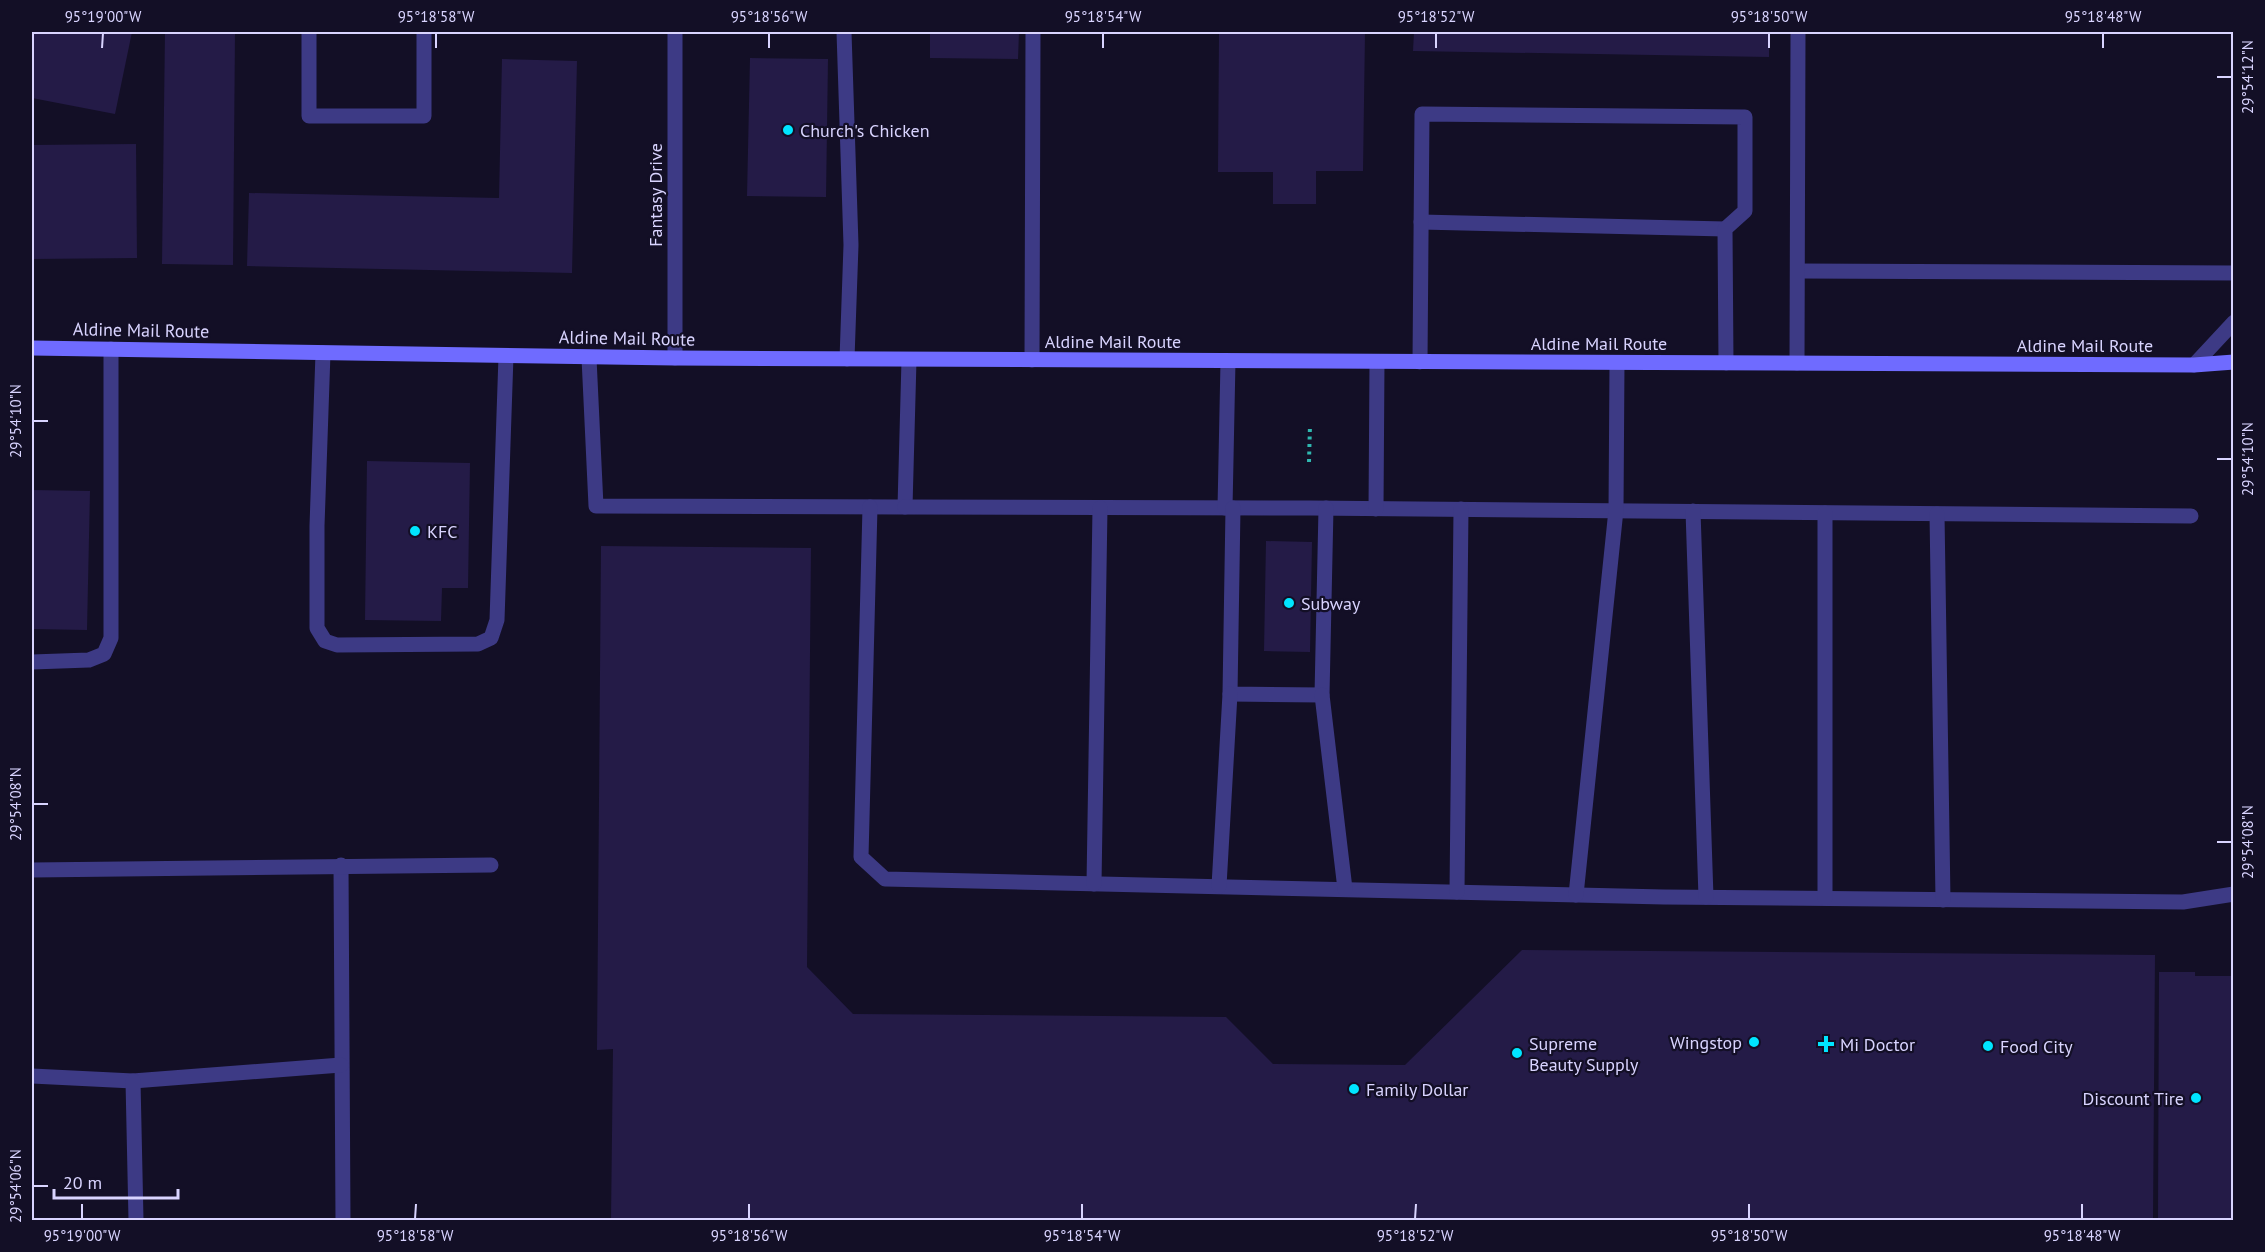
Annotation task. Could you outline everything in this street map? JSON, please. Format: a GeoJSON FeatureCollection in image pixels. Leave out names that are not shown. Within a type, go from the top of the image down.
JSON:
{"type":"FeatureCollection","features":[{"type":"Feature","properties":{"kind":"main road","name":"Aldine Mail Route"},"geometry":{"type":"LineString","coordinates":[[32,348],[589,358],[2194,365],[2234,362]]}},
{"type":"Feature","properties":{"kind":"main road","name":"Aldine Mail Route"},"geometry":{"type":"LineString","coordinates":[[2194,365],[2234,371]]}},
{"type":"Feature","properties":{"kind":"street"},"geometry":{"type":"LineString","coordinates":[[309,32],[309,116],[424,116],[424,32]]}},
{"type":"Feature","properties":{"kind":"street","name":"Fantasy Drive"},"geometry":{"type":"LineString","coordinates":[[675,32],[675,358]]}},
{"type":"Feature","properties":{"kind":"street"},"geometry":{"type":"LineString","coordinates":[[844,32],[851,245],[848,359]]}},
{"type":"Feature","properties":{"kind":"street"},"geometry":{"type":"LineString","coordinates":[[1032,360],[1033,32]]}},
{"type":"Feature","properties":{"kind":"street"},"geometry":{"type":"LineString","coordinates":[[1797,363],[1798,32]]}},
{"type":"Feature","properties":{"kind":"street"},"geometry":{"type":"LineString","coordinates":[[1420,362],[1421,222],[1422,114],[1744,117],[1745,211],[1725,229],[1421,222]]}},
{"type":"Feature","properties":{"kind":"street"},"geometry":{"type":"LineString","coordinates":[[1725,229],[1726,363]]}},
{"type":"Feature","properties":{"kind":"street"},"geometry":{"type":"LineString","coordinates":[[1798,271],[2234,273]]}},
{"type":"Feature","properties":{"kind":"street"},"geometry":{"type":"LineString","coordinates":[[2194,365],[2234,322]]}},
{"type":"Feature","properties":{"kind":"street"},"geometry":{"type":"LineString","coordinates":[[32,662],[89,660],[104,654],[111,638],[111,349]]}},
{"type":"Feature","properties":{"kind":"street"},"geometry":{"type":"LineString","coordinates":[[322,353],[317,526],[317,628],[325,641],[337,645],[478,644],[491,638],[497,620],[506,356]]}},
{"type":"Feature","properties":{"kind":"street"},"geometry":{"type":"LineString","coordinates":[[589,358],[596,506],[1326,508],[2191,516]]}},
{"type":"Feature","properties":{"kind":"street"},"geometry":{"type":"LineString","coordinates":[[905,507],[909,360]]}},
{"type":"Feature","properties":{"kind":"street"},"geometry":{"type":"LineString","coordinates":[[1219,886],[1230,694],[1228,361]]}},
{"type":"Feature","properties":{"kind":"street"},"geometry":{"type":"LineString","coordinates":[[1377,362],[1377,509]]}},
{"type":"Feature","properties":{"kind":"street"},"geometry":{"type":"LineString","coordinates":[[1576,895],[1616,510],[1617,363]]}},
{"type":"Feature","properties":{"kind":"street"},"geometry":{"type":"LineString","coordinates":[[870,507],[861,857],[885,879],[1576,895],[1943,900],[2183,902],[2234,894]]}},
{"type":"Feature","properties":{"kind":"street"},"geometry":{"type":"LineString","coordinates":[[1094,884],[1101,508]]}},
{"type":"Feature","properties":{"kind":"street"},"geometry":{"type":"LineString","coordinates":[[1326,508],[1322,695],[1345,889]]}},
{"type":"Feature","properties":{"kind":"street"},"geometry":{"type":"LineString","coordinates":[[1457,892],[1461,509]]}},
{"type":"Feature","properties":{"kind":"street"},"geometry":{"type":"LineString","coordinates":[[1693,511],[1706,897]]}},
{"type":"Feature","properties":{"kind":"street"},"geometry":{"type":"LineString","coordinates":[[1824,898],[1825,513]]}},
{"type":"Feature","properties":{"kind":"street"},"geometry":{"type":"LineString","coordinates":[[1937,514],[1943,900]]}},
{"type":"Feature","properties":{"kind":"street"},"geometry":{"type":"LineString","coordinates":[[1230,694],[1322,695]]}},
{"type":"Feature","properties":{"kind":"street"},"geometry":{"type":"LineString","coordinates":[[341,865],[343,1221]]}},
{"type":"Feature","properties":{"kind":"street"},"geometry":{"type":"LineString","coordinates":[[32,870],[491,865]]}},
{"type":"Feature","properties":{"kind":"street"},"geometry":{"type":"LineString","coordinates":[[32,1076],[133,1081],[341,1065]]}},
{"type":"Feature","properties":{"kind":"street"},"geometry":{"type":"LineString","coordinates":[[133,1081],[136,1221]]}},
{"type":"Feature","properties":{"kind":"path"},"geometry":{"type":"LineString","coordinates":[[1309,462],[1310,424]]}},
{"type":"Feature","properties":{"kind":"building"},"geometry":{"type":"Polygon","coordinates":[[[32,32],[132,32],[115,114],[32,98],[32,32]]]}},
{"type":"Feature","properties":{"kind":"building"},"geometry":{"type":"Polygon","coordinates":[[[165,32],[235,32],[233,265],[162,264],[165,32]]]}},
{"type":"Feature","properties":{"kind":"building"},"geometry":{"type":"Polygon","coordinates":[[[930,32],[1019,32],[1018,59],[930,58],[930,32]]]}},
{"type":"Feature","properties":{"kind":"building"},"geometry":{"type":"Polygon","coordinates":[[[1219,32],[1365,32],[1363,171],[1316,171],[1316,204],[1273,204],[1273,172],[1218,172],[1219,32]]]}},
{"type":"Feature","properties":{"kind":"building"},"geometry":{"type":"Polygon","coordinates":[[[1414,32],[1769,32],[1769,57],[1413,51],[1414,32]]]}},
{"type":"Feature","properties":{"kind":"building"},"geometry":{"type":"Polygon","coordinates":[[[750,58],[828,59],[826,197],[747,196],[750,58]]]}},
{"type":"Feature","properties":{"kind":"building"},"geometry":{"type":"Polygon","coordinates":[[[502,59],[577,61],[572,273],[247,266],[249,193],[499,198],[502,59]]]}},
{"type":"Feature","properties":{"kind":"building"},"geometry":{"type":"Polygon","coordinates":[[[136,144],[137,258],[32,259],[32,145],[136,144]]]}},
{"type":"Feature","properties":{"kind":"building"},"geometry":{"type":"Polygon","coordinates":[[[367,461],[470,463],[468,588],[442,588],[441,621],[365,620],[367,461]]]}},
{"type":"Feature","properties":{"kind":"building"},"geometry":{"type":"Polygon","coordinates":[[[32,490],[90,491],[87,630],[32,629],[32,490]]]}},
{"type":"Feature","properties":{"kind":"building"},"geometry":{"type":"Polygon","coordinates":[[[1266,541],[1312,542],[1310,652],[1264,651],[1266,541]]]}},
{"type":"Feature","properties":{"kind":"building"},"geometry":{"type":"Polygon","coordinates":[[[601,546],[811,548],[807,967],[853,1014],[1226,1017],[1273,1064],[1405,1065],[1522,950],[2155,955],[2153,1220],[611,1220],[613,1049],[597,1050],[601,546]]]}},
{"type":"Feature","properties":{"kind":"building","name":"Discount Tire"},"geometry":{"type":"Polygon","coordinates":[[[2159,972],[2195,972],[2195,976],[2234,976],[2234,1220],[2158,1220],[2159,972]]]}},
{"type":"Feature","properties":{"kind":"place","name":"Church's Chicken"},"geometry":{"type":"Point","coordinates":[788,130]}},
{"type":"Feature","properties":{"kind":"place","name":"KFC"},"geometry":{"type":"Point","coordinates":[415,531]}},
{"type":"Feature","properties":{"kind":"place","name":"Subway"},"geometry":{"type":"Point","coordinates":[1289,603]}},
{"type":"Feature","properties":{"kind":"place","name":"Wingstop"},"geometry":{"type":"Point","coordinates":[1754,1042]}},
{"type":"Feature","properties":{"kind":"place","name":"Mi Doctor"},"geometry":{"type":"Point","coordinates":[1826,1044]}},
{"type":"Feature","properties":{"kind":"place","name":"Food City"},"geometry":{"type":"Point","coordinates":[1988,1046]}},
{"type":"Feature","properties":{"kind":"place","name":"Supreme Beauty Supply"},"geometry":{"type":"Point","coordinates":[1517,1053]}},
{"type":"Feature","properties":{"kind":"place","name":"Family Dollar"},"geometry":{"type":"Point","coordinates":[1354,1089]}},
{"type":"Feature","properties":{"kind":"place","name":"Discount Tire"},"geometry":{"type":"Point","coordinates":[2196,1098]}}]}
